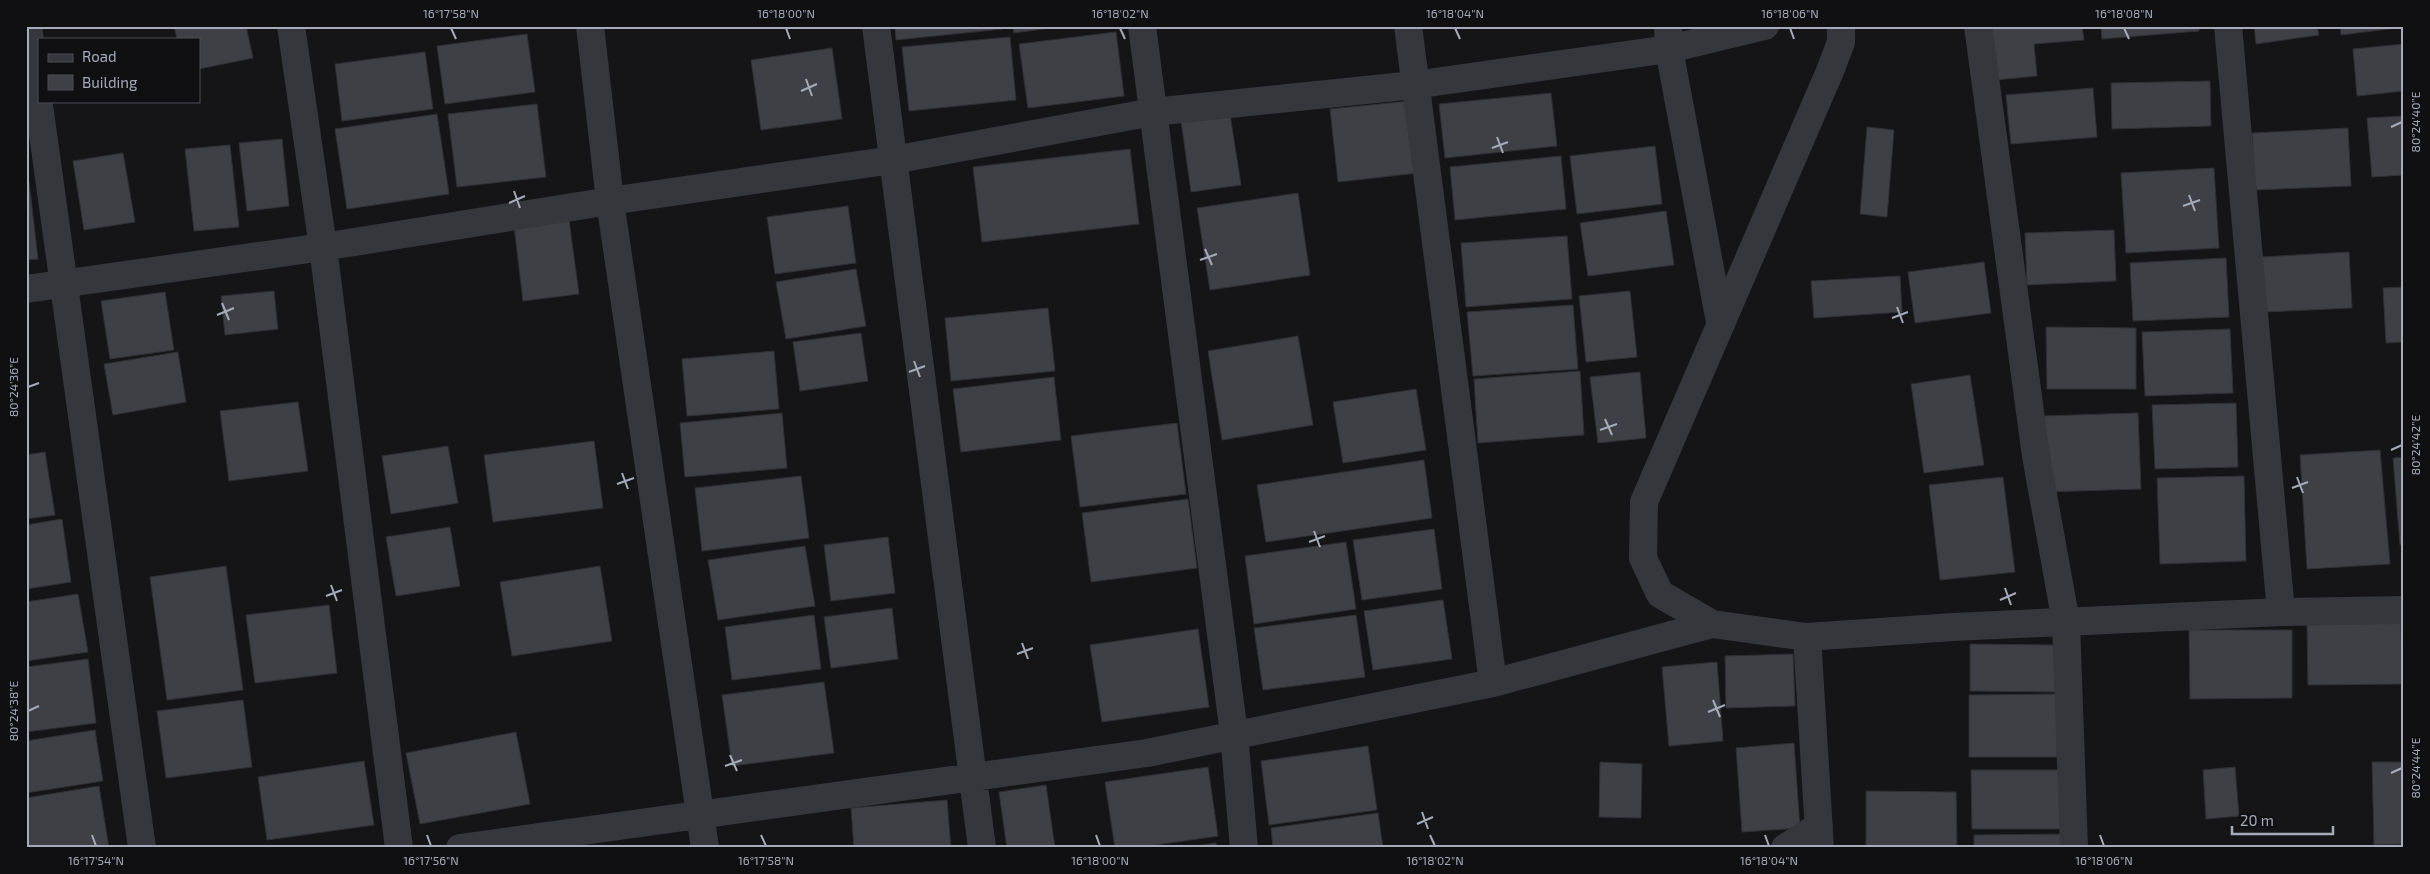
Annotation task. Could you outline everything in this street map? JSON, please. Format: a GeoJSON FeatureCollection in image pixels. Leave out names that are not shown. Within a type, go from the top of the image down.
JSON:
{"type":"FeatureCollection","features":[{"type":"Feature","properties":{"kind":"street"},"geometry":{"type":"LineString","coordinates":[[28,26],[38,97]]}},
{"type":"Feature","properties":{"kind":"street"},"geometry":{"type":"LineString","coordinates":[[290,26],[323,247],[399,848]]}},
{"type":"Feature","properties":{"kind":"street"},"geometry":{"type":"LineString","coordinates":[[590,26],[610,201],[705,848]]}},
{"type":"Feature","properties":{"kind":"street"},"geometry":{"type":"LineString","coordinates":[[876,26],[982,848]]}},
{"type":"Feature","properties":{"kind":"street"},"geometry":{"type":"LineString","coordinates":[[1142,26],[1234,734],[1244,848]]}},
{"type":"Feature","properties":{"kind":"street"},"geometry":{"type":"LineString","coordinates":[[1408,26],[1414,85],[1494,683]]}},
{"type":"Feature","properties":{"kind":"street"},"geometry":{"type":"LineString","coordinates":[[26,288],[323,247],[610,201],[893,160],[1153,112],[1414,85],[1668,38],[1765,26]]}},
{"type":"Feature","properties":{"kind":"street"},"geometry":{"type":"LineString","coordinates":[[1841,26],[1841,42],[1838,50],[1644,502],[1643,558],[1660,594],[1712,624],[1808,637],[2281,612],[2404,610]]}},
{"type":"Feature","properties":{"kind":"street"},"geometry":{"type":"LineString","coordinates":[[1978,26],[2036,456],[2066,622],[2074,848]]}},
{"type":"Feature","properties":{"kind":"street"},"geometry":{"type":"LineString","coordinates":[[2228,26],[2281,612]]}},
{"type":"Feature","properties":{"kind":"street"},"geometry":{"type":"LineString","coordinates":[[1668,38],[1720,322]]}},
{"type":"Feature","properties":{"kind":"street"},"geometry":{"type":"LineString","coordinates":[[39,102],[142,848]]}},
{"type":"Feature","properties":{"kind":"street"},"geometry":{"type":"LineString","coordinates":[[460,848],[701,813],[1147,753],[1494,683],[1712,624]]}},
{"type":"Feature","properties":{"kind":"street"},"geometry":{"type":"LineString","coordinates":[[1785,848],[1820,837],[1808,637]]}},
{"type":"Feature","properties":{"kind":"building"},"geometry":{"type":"Polygon","coordinates":[[[174,26],[246,26],[253,58],[200,69],[200,38],[177,38],[174,26]]]}},
{"type":"Feature","properties":{"kind":"building"},"geometry":{"type":"Polygon","coordinates":[[[895,26],[1003,26],[1003,29],[896,40],[895,26]]]}},
{"type":"Feature","properties":{"kind":"building"},"geometry":{"type":"Polygon","coordinates":[[[1013,26],[1065,26],[1014,33],[1013,26]]]}},
{"type":"Feature","properties":{"kind":"building"},"geometry":{"type":"Polygon","coordinates":[[[1991,26],[2082,26],[2084,40],[2034,44],[2037,76],[1996,80],[1991,26]]]}},
{"type":"Feature","properties":{"kind":"building"},"geometry":{"type":"Polygon","coordinates":[[[2101,26],[2199,26],[2199,31],[2102,39],[2101,26]]]}},
{"type":"Feature","properties":{"kind":"building"},"geometry":{"type":"Polygon","coordinates":[[[2254,26],[2317,26],[2319,35],[2256,44],[2254,26]]]}},
{"type":"Feature","properties":{"kind":"building"},"geometry":{"type":"Polygon","coordinates":[[[2340,26],[2404,26],[2404,27],[2341,35],[2340,26]]]}},
{"type":"Feature","properties":{"kind":"building"},"geometry":{"type":"Polygon","coordinates":[[[1116,32],[1124,96],[1028,108],[1019,44],[1116,32]]]}},
{"type":"Feature","properties":{"kind":"building"},"geometry":{"type":"Polygon","coordinates":[[[527,34],[535,92],[445,104],[437,46],[527,34]]]}},
{"type":"Feature","properties":{"kind":"building"},"geometry":{"type":"Polygon","coordinates":[[[1010,37],[1016,100],[909,111],[902,47],[1010,37]]]}},
{"type":"Feature","properties":{"kind":"building"},"geometry":{"type":"Polygon","coordinates":[[[2404,44],[2404,91],[2357,96],[2353,49],[2404,44]]]}},
{"type":"Feature","properties":{"kind":"building"},"geometry":{"type":"Polygon","coordinates":[[[832,48],[842,119],[761,130],[751,60],[832,48]]]}},
{"type":"Feature","properties":{"kind":"building"},"geometry":{"type":"Polygon","coordinates":[[[425,52],[433,109],[342,121],[335,64],[425,52]]]}},
{"type":"Feature","properties":{"kind":"building"},"geometry":{"type":"Polygon","coordinates":[[[2210,81],[2211,126],[2112,129],[2111,83],[2210,81]]]}},
{"type":"Feature","properties":{"kind":"building"},"geometry":{"type":"Polygon","coordinates":[[[2093,88],[2097,137],[2011,144],[2006,95],[2093,88]]]}},
{"type":"Feature","properties":{"kind":"building"},"geometry":{"type":"Polygon","coordinates":[[[1551,93],[1557,146],[1445,158],[1439,104],[1551,93]]]}},
{"type":"Feature","properties":{"kind":"building"},"geometry":{"type":"Polygon","coordinates":[[[1410,101],[1418,173],[1338,182],[1330,109],[1410,101]]]}},
{"type":"Feature","properties":{"kind":"building"},"geometry":{"type":"Polygon","coordinates":[[[537,104],[546,177],[457,187],[448,114],[537,104]]]}},
{"type":"Feature","properties":{"kind":"building"},"geometry":{"type":"Polygon","coordinates":[[[437,114],[449,194],[347,209],[335,129],[437,114]]]}},
{"type":"Feature","properties":{"kind":"building"},"geometry":{"type":"Polygon","coordinates":[[[1230,114],[1241,185],[1191,192],[1181,121],[1230,114]]]}},
{"type":"Feature","properties":{"kind":"building"},"geometry":{"type":"Polygon","coordinates":[[[2404,116],[2404,175],[2372,177],[2367,118],[2404,116]]]}},
{"type":"Feature","properties":{"kind":"building"},"geometry":{"type":"Polygon","coordinates":[[[1867,127],[1894,130],[1887,217],[1860,214],[1867,127]]]}},
{"type":"Feature","properties":{"kind":"building"},"geometry":{"type":"Polygon","coordinates":[[[2348,128],[2351,186],[2255,190],[2252,133],[2348,128]]]}},
{"type":"Feature","properties":{"kind":"building"},"geometry":{"type":"Polygon","coordinates":[[[282,139],[289,206],[247,211],[239,143],[282,139]]]}},
{"type":"Feature","properties":{"kind":"building"},"geometry":{"type":"Polygon","coordinates":[[[230,145],[239,227],[194,231],[185,149],[230,145]]]}},
{"type":"Feature","properties":{"kind":"building"},"geometry":{"type":"Polygon","coordinates":[[[1655,146],[1662,204],[1577,214],[1570,156],[1655,146]]]}},
{"type":"Feature","properties":{"kind":"building"},"geometry":{"type":"Polygon","coordinates":[[[1130,149],[1139,224],[982,242],[973,167],[1130,149]]]}},
{"type":"Feature","properties":{"kind":"building"},"geometry":{"type":"Polygon","coordinates":[[[123,153],[135,222],[84,230],[73,161],[123,153]]]}},
{"type":"Feature","properties":{"kind":"building"},"geometry":{"type":"Polygon","coordinates":[[[1561,156],[1566,209],[1455,220],[1450,167],[1561,156]]]}},
{"type":"Feature","properties":{"kind":"building"},"geometry":{"type":"Polygon","coordinates":[[[2214,168],[2219,248],[2126,253],[2121,173],[2214,168]]]}},
{"type":"Feature","properties":{"kind":"building"},"geometry":{"type":"Polygon","coordinates":[[[26,181],[29,181],[38,259],[26,260],[26,181]]]}},
{"type":"Feature","properties":{"kind":"building"},"geometry":{"type":"Polygon","coordinates":[[[1298,193],[1310,275],[1210,290],[1197,208],[1298,193]]]}},
{"type":"Feature","properties":{"kind":"building"},"geometry":{"type":"Polygon","coordinates":[[[848,206],[856,263],[775,274],[767,217],[848,206]]]}},
{"type":"Feature","properties":{"kind":"building"},"geometry":{"type":"Polygon","coordinates":[[[1666,211],[1674,265],[1588,276],[1580,223],[1666,211]]]}},
{"type":"Feature","properties":{"kind":"building"},"geometry":{"type":"Polygon","coordinates":[[[569,220],[579,294],[523,301],[514,226],[569,220]]]}},
{"type":"Feature","properties":{"kind":"building"},"geometry":{"type":"Polygon","coordinates":[[[2114,230],[2116,281],[2027,285],[2025,233],[2114,230]]]}},
{"type":"Feature","properties":{"kind":"building"},"geometry":{"type":"Polygon","coordinates":[[[1567,236],[1572,299],[1466,307],[1461,243],[1567,236]]]}},
{"type":"Feature","properties":{"kind":"building"},"geometry":{"type":"Polygon","coordinates":[[[2349,252],[2352,308],[2265,312],[2262,257],[2349,252]]]}},
{"type":"Feature","properties":{"kind":"building"},"geometry":{"type":"Polygon","coordinates":[[[2226,258],[2229,317],[2133,321],[2130,263],[2226,258]]]}},
{"type":"Feature","properties":{"kind":"building"},"geometry":{"type":"Polygon","coordinates":[[[1984,262],[1991,313],[1915,323],[1908,272],[1984,262]]]}},
{"type":"Feature","properties":{"kind":"building"},"geometry":{"type":"Polygon","coordinates":[[[856,269],[866,326],[786,339],[776,282],[856,269]]]}},
{"type":"Feature","properties":{"kind":"building"},"geometry":{"type":"Polygon","coordinates":[[[1900,276],[1902,312],[1814,318],[1811,281],[1900,276]]]}},
{"type":"Feature","properties":{"kind":"building"},"geometry":{"type":"Polygon","coordinates":[[[2404,287],[2404,342],[2386,343],[2383,288],[2404,287]]]}},
{"type":"Feature","properties":{"kind":"building"},"geometry":{"type":"Polygon","coordinates":[[[274,291],[278,329],[225,335],[221,296],[274,291]]]}},
{"type":"Feature","properties":{"kind":"building"},"geometry":{"type":"Polygon","coordinates":[[[1630,291],[1637,357],[1586,362],[1579,296],[1630,291]]]}},
{"type":"Feature","properties":{"kind":"building"},"geometry":{"type":"Polygon","coordinates":[[[165,292],[174,350],[110,359],[101,301],[165,292]]]}},
{"type":"Feature","properties":{"kind":"building"},"geometry":{"type":"Polygon","coordinates":[[[1573,305],[1578,369],[1473,376],[1467,312],[1573,305]]]}},
{"type":"Feature","properties":{"kind":"building"},"geometry":{"type":"Polygon","coordinates":[[[1048,308],[1055,371],[951,381],[945,318],[1048,308]]]}},
{"type":"Feature","properties":{"kind":"building"},"geometry":{"type":"Polygon","coordinates":[[[2046,327],[2136,328],[2136,389],[2047,389],[2046,327]]]}},
{"type":"Feature","properties":{"kind":"building"},"geometry":{"type":"Polygon","coordinates":[[[2230,329],[2233,393],[2145,396],[2142,332],[2230,329]]]}},
{"type":"Feature","properties":{"kind":"building"},"geometry":{"type":"Polygon","coordinates":[[[861,333],[868,381],[800,391],[793,342],[861,333]]]}},
{"type":"Feature","properties":{"kind":"building"},"geometry":{"type":"Polygon","coordinates":[[[1298,336],[1313,425],[1222,440],[1208,351],[1298,336]]]}},
{"type":"Feature","properties":{"kind":"building"},"geometry":{"type":"Polygon","coordinates":[[[774,351],[779,409],[687,416],[682,359],[774,351]]]}},
{"type":"Feature","properties":{"kind":"building"},"geometry":{"type":"Polygon","coordinates":[[[178,352],[186,402],[113,415],[104,364],[178,352]]]}},
{"type":"Feature","properties":{"kind":"building"},"geometry":{"type":"Polygon","coordinates":[[[1580,371],[1584,435],[1478,443],[1474,379],[1580,371]]]}},
{"type":"Feature","properties":{"kind":"building"},"geometry":{"type":"Polygon","coordinates":[[[1640,372],[1646,438],[1598,443],[1590,377],[1640,372]]]}},
{"type":"Feature","properties":{"kind":"building"},"geometry":{"type":"Polygon","coordinates":[[[1970,375],[1984,465],[1924,473],[1911,384],[1970,375]]]}},
{"type":"Feature","properties":{"kind":"building"},"geometry":{"type":"Polygon","coordinates":[[[1054,377],[1061,440],[961,452],[953,389],[1054,377]]]}},
{"type":"Feature","properties":{"kind":"building"},"geometry":{"type":"Polygon","coordinates":[[[1416,389],[1426,450],[1343,463],[1333,402],[1416,389]]]}},
{"type":"Feature","properties":{"kind":"building"},"geometry":{"type":"Polygon","coordinates":[[[298,402],[308,471],[229,481],[220,411],[298,402]]]}},
{"type":"Feature","properties":{"kind":"building"},"geometry":{"type":"Polygon","coordinates":[[[2236,403],[2238,467],[2155,469],[2152,405],[2236,403]]]}},
{"type":"Feature","properties":{"kind":"building"},"geometry":{"type":"Polygon","coordinates":[[[782,413],[787,468],[685,477],[680,423],[782,413]]]}},
{"type":"Feature","properties":{"kind":"building"},"geometry":{"type":"Polygon","coordinates":[[[2138,413],[2141,489],[2043,492],[2041,416],[2138,413]]]}},
{"type":"Feature","properties":{"kind":"building"},"geometry":{"type":"Polygon","coordinates":[[[1177,423],[1186,494],[1080,507],[1071,436],[1177,423]]]}},
{"type":"Feature","properties":{"kind":"building"},"geometry":{"type":"Polygon","coordinates":[[[594,441],[603,508],[493,522],[484,455],[594,441]]]}},
{"type":"Feature","properties":{"kind":"building"},"geometry":{"type":"Polygon","coordinates":[[[448,446],[458,503],[391,514],[382,456],[448,446]]]}},
{"type":"Feature","properties":{"kind":"building"},"geometry":{"type":"Polygon","coordinates":[[[2380,450],[2390,564],[2307,569],[2300,455],[2380,450]]]}},
{"type":"Feature","properties":{"kind":"building"},"geometry":{"type":"Polygon","coordinates":[[[45,452],[55,515],[26,519],[26,455],[45,452]]]}},
{"type":"Feature","properties":{"kind":"building"},"geometry":{"type":"Polygon","coordinates":[[[2404,457],[2404,544],[2400,545],[2393,458],[2404,457]]]}},
{"type":"Feature","properties":{"kind":"building"},"geometry":{"type":"Polygon","coordinates":[[[1424,460],[1432,518],[1266,542],[1257,485],[1424,460]]]}},
{"type":"Feature","properties":{"kind":"building"},"geometry":{"type":"Polygon","coordinates":[[[801,476],[809,538],[702,551],[695,488],[801,476]]]}},
{"type":"Feature","properties":{"kind":"building"},"geometry":{"type":"Polygon","coordinates":[[[2244,476],[2246,561],[2160,564],[2157,478],[2244,476]]]}},
{"type":"Feature","properties":{"kind":"building"},"geometry":{"type":"Polygon","coordinates":[[[2003,477],[2015,572],[1940,580],[1929,485],[2003,477]]]}},
{"type":"Feature","properties":{"kind":"building"},"geometry":{"type":"Polygon","coordinates":[[[1188,499],[1197,568],[1091,582],[1082,513],[1188,499]]]}},
{"type":"Feature","properties":{"kind":"building"},"geometry":{"type":"Polygon","coordinates":[[[62,519],[71,582],[26,589],[26,525],[62,519]]]}},
{"type":"Feature","properties":{"kind":"building"},"geometry":{"type":"Polygon","coordinates":[[[450,527],[460,586],[396,596],[386,537],[450,527]]]}},
{"type":"Feature","properties":{"kind":"building"},"geometry":{"type":"Polygon","coordinates":[[[1434,529],[1442,589],[1362,600],[1353,540],[1434,529]]]}},
{"type":"Feature","properties":{"kind":"building"},"geometry":{"type":"Polygon","coordinates":[[[888,537],[895,593],[831,601],[824,545],[888,537]]]}},
{"type":"Feature","properties":{"kind":"building"},"geometry":{"type":"Polygon","coordinates":[[[1346,542],[1356,609],[1254,624],[1245,556],[1346,542]]]}},
{"type":"Feature","properties":{"kind":"building"},"geometry":{"type":"Polygon","coordinates":[[[805,546],[815,606],[718,620],[708,560],[805,546]]]}},
{"type":"Feature","properties":{"kind":"building"},"geometry":{"type":"Polygon","coordinates":[[[226,566],[243,690],[167,700],[150,577],[226,566]]]}},
{"type":"Feature","properties":{"kind":"building"},"geometry":{"type":"Polygon","coordinates":[[[600,566],[612,641],[512,656],[500,582],[600,566]]]}},
{"type":"Feature","properties":{"kind":"building"},"geometry":{"type":"Polygon","coordinates":[[[78,594],[88,652],[26,661],[26,602],[78,594]]]}},
{"type":"Feature","properties":{"kind":"building"},"geometry":{"type":"Polygon","coordinates":[[[1443,600],[1452,659],[1373,670],[1364,611],[1443,600]]]}},
{"type":"Feature","properties":{"kind":"building"},"geometry":{"type":"Polygon","coordinates":[[[329,605],[337,673],[255,683],[246,615],[329,605]]]}},
{"type":"Feature","properties":{"kind":"building"},"geometry":{"type":"Polygon","coordinates":[[[892,608],[898,659],[831,668],[824,617],[892,608]]]}},
{"type":"Feature","properties":{"kind":"building"},"geometry":{"type":"Polygon","coordinates":[[[814,615],[821,669],[732,680],[725,627],[814,615]]]}},
{"type":"Feature","properties":{"kind":"building"},"geometry":{"type":"Polygon","coordinates":[[[1356,615],[1365,677],[1263,690],[1254,628],[1356,615]]]}},
{"type":"Feature","properties":{"kind":"building"},"geometry":{"type":"Polygon","coordinates":[[[2401,622],[2402,684],[2308,685],[2307,623],[2401,622]]]}},
{"type":"Feature","properties":{"kind":"building"},"geometry":{"type":"Polygon","coordinates":[[[1198,629],[1209,707],[1102,722],[1090,645],[1198,629]]]}},
{"type":"Feature","properties":{"kind":"building"},"geometry":{"type":"Polygon","coordinates":[[[2189,630],[2292,630],[2292,698],[2190,699],[2189,630]]]}},
{"type":"Feature","properties":{"kind":"building"},"geometry":{"type":"Polygon","coordinates":[[[1970,644],[2055,645],[2055,692],[1970,691],[1970,644]]]}},
{"type":"Feature","properties":{"kind":"building"},"geometry":{"type":"Polygon","coordinates":[[[1793,654],[1795,706],[1726,708],[1725,656],[1793,654]]]}},
{"type":"Feature","properties":{"kind":"building"},"geometry":{"type":"Polygon","coordinates":[[[88,659],[96,723],[26,732],[26,667],[88,659]]]}},
{"type":"Feature","properties":{"kind":"building"},"geometry":{"type":"Polygon","coordinates":[[[1717,662],[1723,741],[1669,746],[1662,667],[1717,662]]]}},
{"type":"Feature","properties":{"kind":"building"},"geometry":{"type":"Polygon","coordinates":[[[824,682],[834,753],[732,766],[722,695],[824,682]]]}},
{"type":"Feature","properties":{"kind":"building"},"geometry":{"type":"Polygon","coordinates":[[[2057,694],[2057,757],[1969,757],[1969,695],[2057,694]]]}},
{"type":"Feature","properties":{"kind":"building"},"geometry":{"type":"Polygon","coordinates":[[[243,700],[252,767],[166,778],[157,711],[243,700]]]}},
{"type":"Feature","properties":{"kind":"building"},"geometry":{"type":"Polygon","coordinates":[[[95,730],[103,781],[26,793],[26,741],[95,730]]]}},
{"type":"Feature","properties":{"kind":"building"},"geometry":{"type":"Polygon","coordinates":[[[516,732],[530,804],[420,824],[406,753],[516,732]]]}},
{"type":"Feature","properties":{"kind":"building"},"geometry":{"type":"Polygon","coordinates":[[[1794,743],[1800,828],[1742,832],[1736,748],[1794,743]]]}},
{"type":"Feature","properties":{"kind":"building"},"geometry":{"type":"Polygon","coordinates":[[[1368,746],[1377,810],[1269,825],[1261,761],[1368,746]]]}},
{"type":"Feature","properties":{"kind":"building"},"geometry":{"type":"Polygon","coordinates":[[[364,761],[374,825],[267,840],[258,777],[364,761]]]}},
{"type":"Feature","properties":{"kind":"building"},"geometry":{"type":"Polygon","coordinates":[[[1600,762],[1642,764],[1641,818],[1599,817],[1600,762]]]}},
{"type":"Feature","properties":{"kind":"building"},"geometry":{"type":"Polygon","coordinates":[[[2372,762],[2404,762],[2404,844],[2374,845],[2372,762]]]}},
{"type":"Feature","properties":{"kind":"building"},"geometry":{"type":"Polygon","coordinates":[[[1208,767],[1218,836],[1135,848],[1115,848],[1105,782],[1208,767]]]}},
{"type":"Feature","properties":{"kind":"building"},"geometry":{"type":"Polygon","coordinates":[[[2235,767],[2239,816],[2206,819],[2203,770],[2235,767]]]}},
{"type":"Feature","properties":{"kind":"building"},"geometry":{"type":"Polygon","coordinates":[[[1971,770],[2063,770],[2063,829],[1972,829],[1971,770]]]}},
{"type":"Feature","properties":{"kind":"building"},"geometry":{"type":"Polygon","coordinates":[[[1046,785],[1055,848],[1007,848],[999,792],[1046,785]]]}},
{"type":"Feature","properties":{"kind":"building"},"geometry":{"type":"Polygon","coordinates":[[[99,786],[109,848],[26,848],[26,798],[99,786]]]}},
{"type":"Feature","properties":{"kind":"building"},"geometry":{"type":"Polygon","coordinates":[[[1866,791],[1956,792],[1957,846],[1866,846],[1866,791]]]}},
{"type":"Feature","properties":{"kind":"building"},"geometry":{"type":"Polygon","coordinates":[[[947,800],[951,848],[854,848],[851,808],[947,800]]]}},
{"type":"Feature","properties":{"kind":"building"},"geometry":{"type":"Polygon","coordinates":[[[1378,813],[1383,848],[1273,848],[1271,828],[1378,813]]]}},
{"type":"Feature","properties":{"kind":"building"},"geometry":{"type":"Polygon","coordinates":[[[2067,834],[2067,848],[1974,848],[1974,835],[2067,834]]]}},
{"type":"Feature","properties":{"kind":"building"},"geometry":{"type":"Polygon","coordinates":[[[1216,843],[1216,848],[1180,848],[1216,843]]]}}]}
